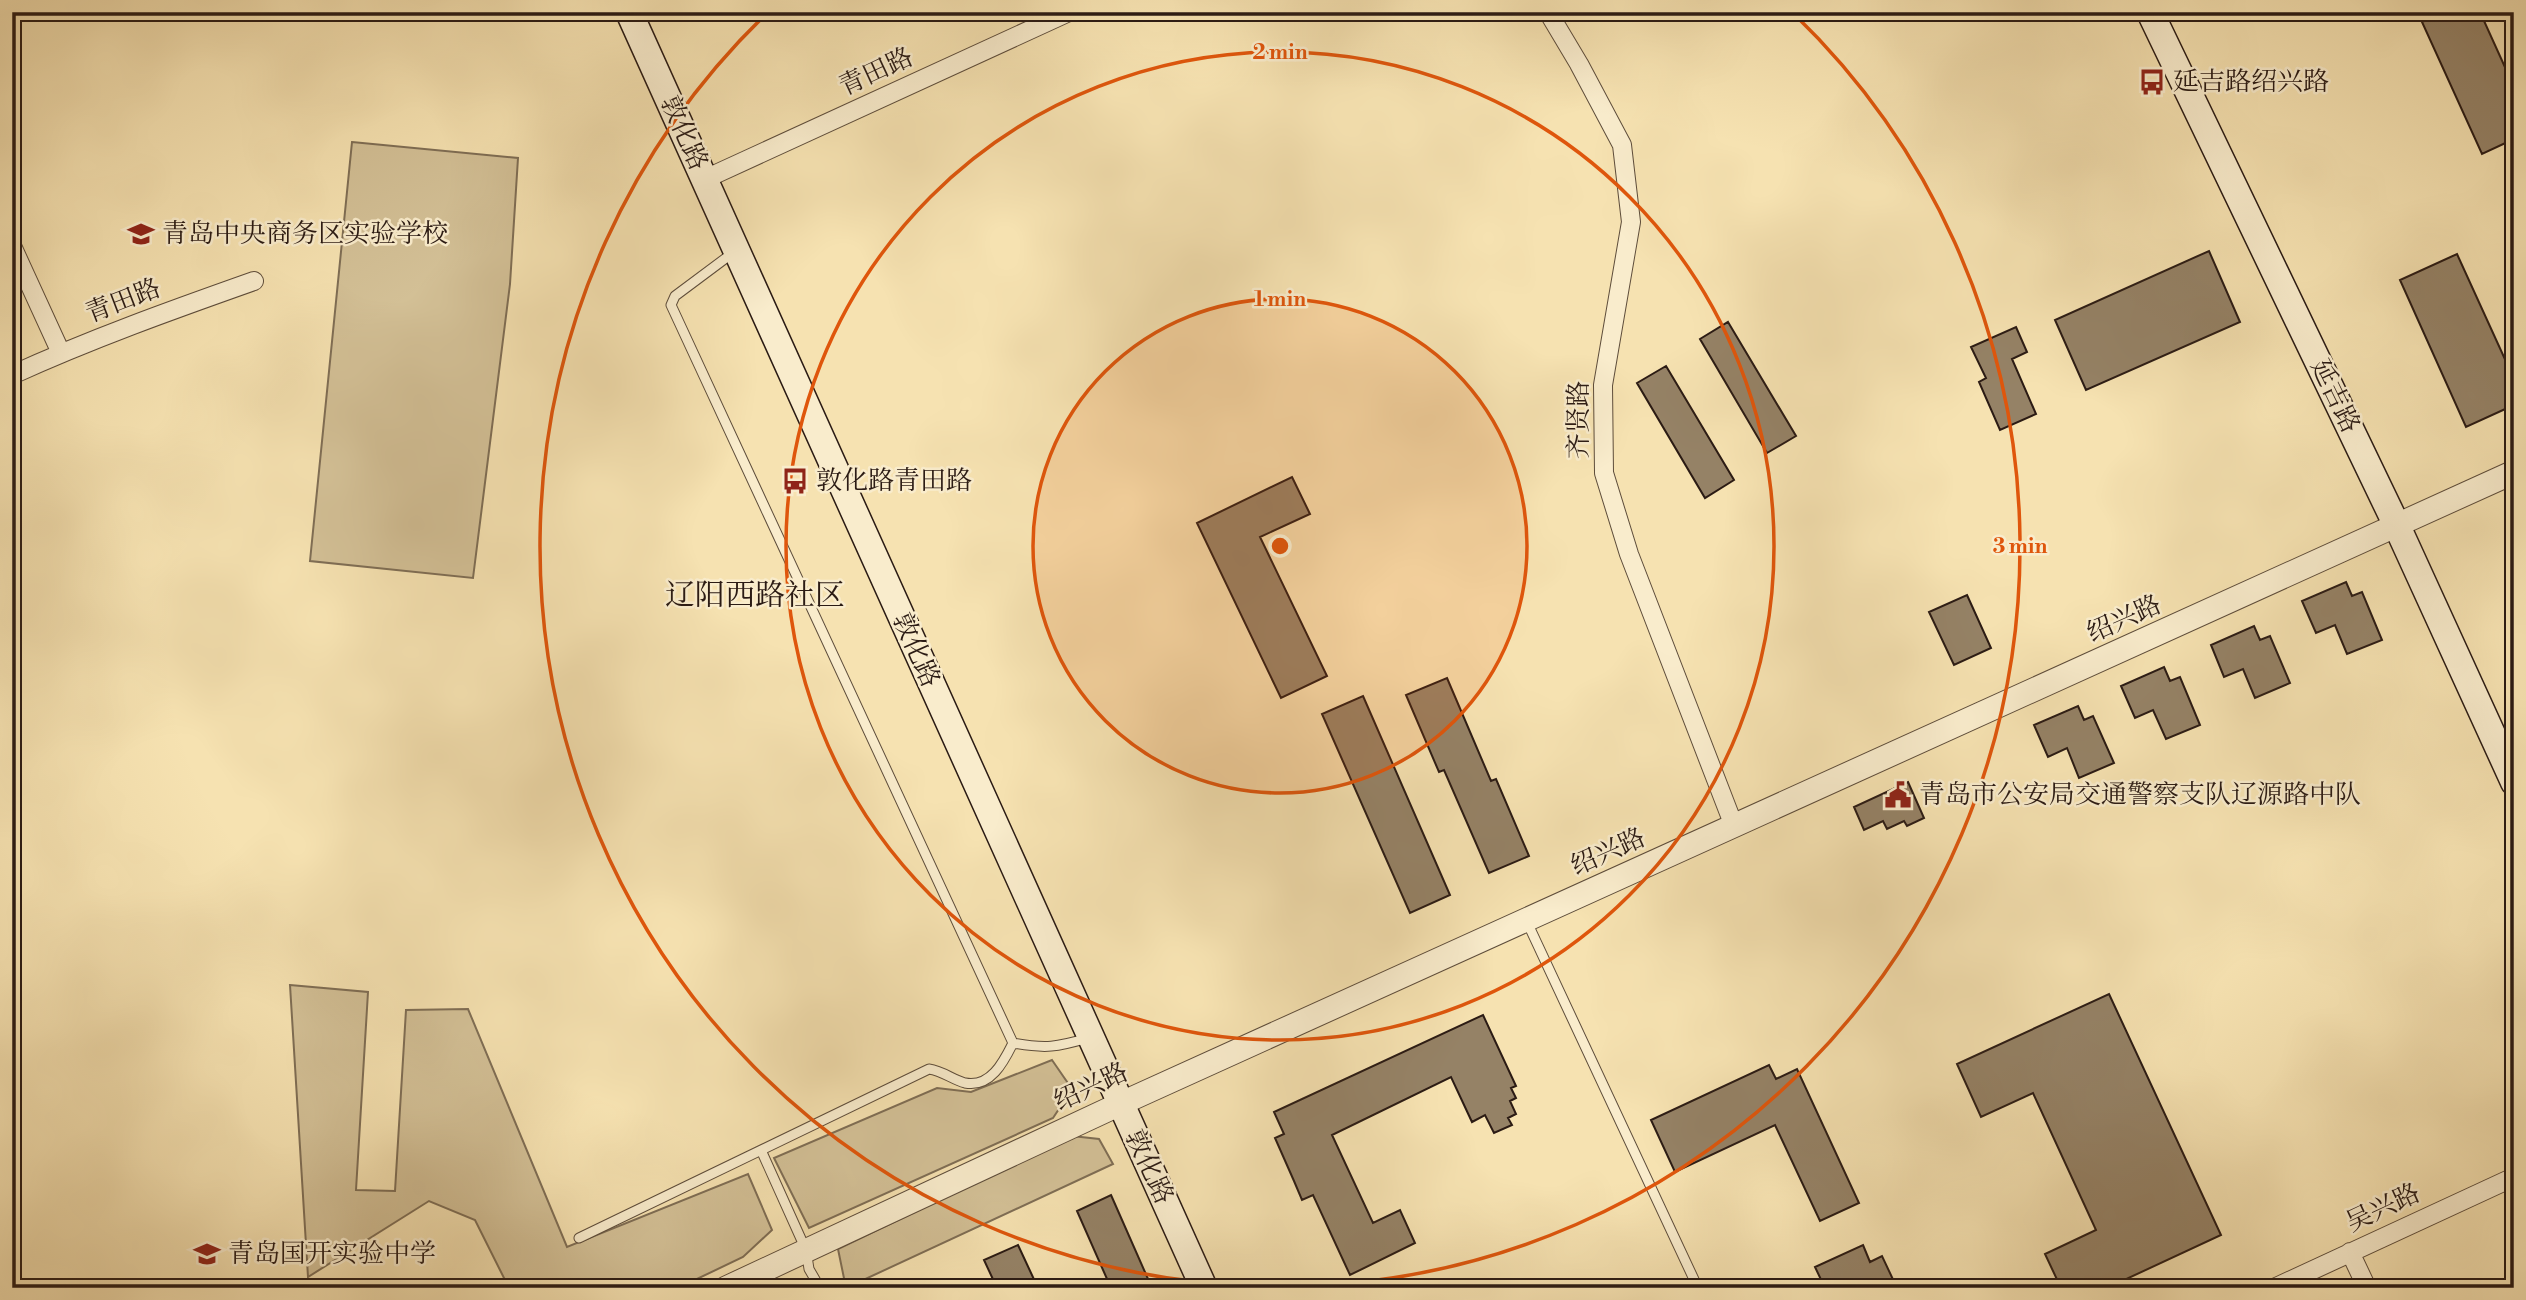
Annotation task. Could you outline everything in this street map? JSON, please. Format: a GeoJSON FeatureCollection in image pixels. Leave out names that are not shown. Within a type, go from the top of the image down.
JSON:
{"type":"FeatureCollection","features":[{"type":"Feature","properties":{"kind":"main road","name":"敦化路"},"geometry":{"type":"LineString","coordinates":[[629,12],[1204,1288]]}},
{"type":"Feature","properties":{"kind":"main road","name":"延吉路"},"geometry":{"type":"LineString","coordinates":[[2150,12],[2397,526],[2514,782]]}},
{"type":"Feature","properties":{"kind":"street","name":"青田路"},"geometry":{"type":"LineString","coordinates":[[705,179],[1069,12]]}},
{"type":"Feature","properties":{"kind":"street","name":"齐贤路"},"geometry":{"type":"LineString","coordinates":[[1548,12],[1622,145],[1631,222],[1603,385],[1605,473],[1629,554],[1734,826]]}},
{"type":"Feature","properties":{"kind":"street"},"geometry":{"type":"LineString","coordinates":[[12,246],[61,353]]}},
{"type":"Feature","properties":{"kind":"street","name":"青田路"},"geometry":{"type":"LineString","coordinates":[[12,375],[61,353],[254,281]]}},
{"type":"Feature","properties":{"kind":"street","name":"绍兴路"},"geometry":{"type":"LineString","coordinates":[[726,1288],[1120,1104],[2514,472]]}},
{"type":"Feature","properties":{"kind":"street","name":"吴兴路"},"geometry":{"type":"LineString","coordinates":[[2274,1288],[2514,1177]]}},
{"type":"Feature","properties":{"kind":"street"},"geometry":{"type":"LineString","coordinates":[[2350,1252],[2367,1288]]}},
{"type":"Feature","properties":{"kind":"lane"},"geometry":{"type":"LineString","coordinates":[[737,251],[675,296],[671,305],[1013,1043]]}},
{"type":"Feature","properties":{"kind":"lane"},"geometry":{"type":"LineString","coordinates":[[1526,920],[1698,1288]]}},
{"type":"Feature","properties":{"kind":"lane"},"geometry":{"type":"LineString","coordinates":[[1013,1043],[1037,1048],[1055,1047],[1090,1038]]}},
{"type":"Feature","properties":{"kind":"lane"},"geometry":{"type":"LineString","coordinates":[[579,1238],[929,1069],[943,1071],[963,1082],[982,1081],[1002,1065],[1013,1043]]}},
{"type":"Feature","properties":{"kind":"lane"},"geometry":{"type":"LineString","coordinates":[[761,1150],[820,1288]]}},
{"type":"Feature","properties":{"kind":"shaded area"},"geometry":{"type":"Polygon","coordinates":[[[352,142],[518,158],[510,284],[473,578],[310,561],[352,142]]]}},
{"type":"Feature","properties":{"kind":"shaded area"},"geometry":{"type":"Polygon","coordinates":[[[290,985],[368,992],[356,1190],[395,1191],[406,1010],[468,1009],[567,1247],[748,1174],[772,1230],[743,1257],[678,1288],[509,1288],[475,1220],[429,1201],[308,1277],[290,985]]]}},
{"type":"Feature","properties":{"kind":"shaded area"},"geometry":{"type":"Polygon","coordinates":[[[1052,1060],[1072,1089],[1053,1118],[809,1228],[774,1158],[937,1088],[971,1092],[1052,1060]]]}},
{"type":"Feature","properties":{"kind":"shaded area"},"geometry":{"type":"Polygon","coordinates":[[[1072,1136],[1099,1139],[1113,1164],[846,1288],[838,1249],[1072,1136]]]}},
{"type":"Feature","properties":{"kind":"building"},"geometry":{"type":"Polygon","coordinates":[[[2444,12],[2480,12],[2514,87],[2514,139],[2482,154],[2422,22],[2444,12]]]}},
{"type":"Feature","properties":{"kind":"building"},"geometry":{"type":"Polygon","coordinates":[[[2209,251],[2240,322],[2086,390],[2055,320],[2209,251]]]}},
{"type":"Feature","properties":{"kind":"building"},"geometry":{"type":"Polygon","coordinates":[[[2457,254],[2514,379],[2514,405],[2466,427],[2400,280],[2457,254]]]}},
{"type":"Feature","properties":{"kind":"building"},"geometry":{"type":"Polygon","coordinates":[[[1728,322],[1796,436],[1767,453],[1700,339],[1728,322]]]}},
{"type":"Feature","properties":{"kind":"building"},"geometry":{"type":"Polygon","coordinates":[[[2016,327],[2027,352],[2012,359],[2036,414],[2000,430],[1979,382],[1986,378],[1971,347],[2016,327]]]}},
{"type":"Feature","properties":{"kind":"building"},"geometry":{"type":"Polygon","coordinates":[[[1666,366],[1734,480],[1705,498],[1637,383],[1666,366]]]}},
{"type":"Feature","properties":{"kind":"building"},"geometry":{"type":"Polygon","coordinates":[[[1292,477],[1310,514],[1260,537],[1327,676],[1281,698],[1197,523],[1292,477]]]}},
{"type":"Feature","properties":{"kind":"building"},"geometry":{"type":"Polygon","coordinates":[[[2346,582],[2352,596],[2362,592],[2382,640],[2347,654],[2335,625],[2316,633],[2302,601],[2346,582]]]}},
{"type":"Feature","properties":{"kind":"building"},"geometry":{"type":"Polygon","coordinates":[[[1967,595],[1991,648],[1954,665],[1929,612],[1967,595]]]}},
{"type":"Feature","properties":{"kind":"building"},"geometry":{"type":"Polygon","coordinates":[[[2254,626],[2260,640],[2270,636],[2290,683],[2255,698],[2243,669],[2224,677],[2211,645],[2254,626]]]}},
{"type":"Feature","properties":{"kind":"building"},"geometry":{"type":"Polygon","coordinates":[[[2164,667],[2170,681],[2180,677],[2200,725],[2166,739],[2153,710],[2135,718],[2121,686],[2164,667]]]}},
{"type":"Feature","properties":{"kind":"building"},"geometry":{"type":"Polygon","coordinates":[[[1447,678],[1491,781],[1496,779],[1529,856],[1489,873],[1444,770],[1439,772],[1406,695],[1447,678]]]}},
{"type":"Feature","properties":{"kind":"building"},"geometry":{"type":"Polygon","coordinates":[[[1363,696],[1450,895],[1410,913],[1322,714],[1363,696]]]}},
{"type":"Feature","properties":{"kind":"building"},"geometry":{"type":"Polygon","coordinates":[[[2078,706],[2084,720],[2093,716],[2114,763],[2079,778],[2067,748],[2048,757],[2034,725],[2078,706]]]}},
{"type":"Feature","properties":{"kind":"building","name":"青岛市公安局交通警察支队辽源路中队"},"geometry":{"type":"Polygon","coordinates":[[[1908,782],[1924,818],[1907,826],[1904,821],[1887,829],[1883,821],[1864,830],[1854,807],[1908,782]]]}},
{"type":"Feature","properties":{"kind":"building"},"geometry":{"type":"Polygon","coordinates":[[[2109,994],[2221,1235],[2107,1288],[2061,1288],[2045,1254],[2096,1230],[2033,1093],[1981,1117],[1957,1064],[2109,994]]]}},
{"type":"Feature","properties":{"kind":"building"},"geometry":{"type":"Polygon","coordinates":[[[1483,1015],[1516,1086],[1511,1088],[1516,1098],[1510,1101],[1516,1114],[1508,1118],[1512,1125],[1494,1133],[1485,1115],[1472,1122],[1451,1077],[1332,1135],[1373,1223],[1400,1210],[1415,1243],[1350,1275],[1313,1195],[1302,1200],[1275,1138],[1284,1134],[1274,1112],[1483,1015]]]}},
{"type":"Feature","properties":{"kind":"building"},"geometry":{"type":"Polygon","coordinates":[[[1769,1065],[1776,1079],[1797,1069],[1859,1203],[1820,1221],[1775,1125],[1675,1172],[1651,1120],[1769,1065]]]}},
{"type":"Feature","properties":{"kind":"building"},"geometry":{"type":"Polygon","coordinates":[[[1111,1195],[1152,1288],[1111,1288],[1077,1211],[1111,1195]]]}},
{"type":"Feature","properties":{"kind":"building"},"geometry":{"type":"Polygon","coordinates":[[[1018,1245],[1038,1288],[997,1288],[984,1260],[1018,1245]]]}},
{"type":"Feature","properties":{"kind":"building"},"geometry":{"type":"Polygon","coordinates":[[[1863,1245],[1870,1262],[1882,1256],[1897,1288],[1825,1288],[1815,1267],[1863,1245]]]}},
{"type":"Feature","properties":{"kind":"place","name":"延吉路绍兴路"},"geometry":{"type":"Point","coordinates":[2152,82]}},
{"type":"Feature","properties":{"kind":"place","name":"青岛中央商务区实验学校"},"geometry":{"type":"Point","coordinates":[141,234]}},
{"type":"Feature","properties":{"kind":"place","name":"敦化路青田路"},"geometry":{"type":"Point","coordinates":[795,481]}},
{"type":"Feature","properties":{"kind":"place","name":"青岛市公安局交通警察支队辽源路中队"},"geometry":{"type":"Point","coordinates":[1898,795]}},
{"type":"Feature","properties":{"kind":"place","name":"青岛国开实验中学"},"geometry":{"type":"Point","coordinates":[207,1254]}},
{"type":"Feature","properties":{"kind":"district","name":"辽阳西路社区"},"geometry":{"type":"Point","coordinates":[755,596]}}]}
